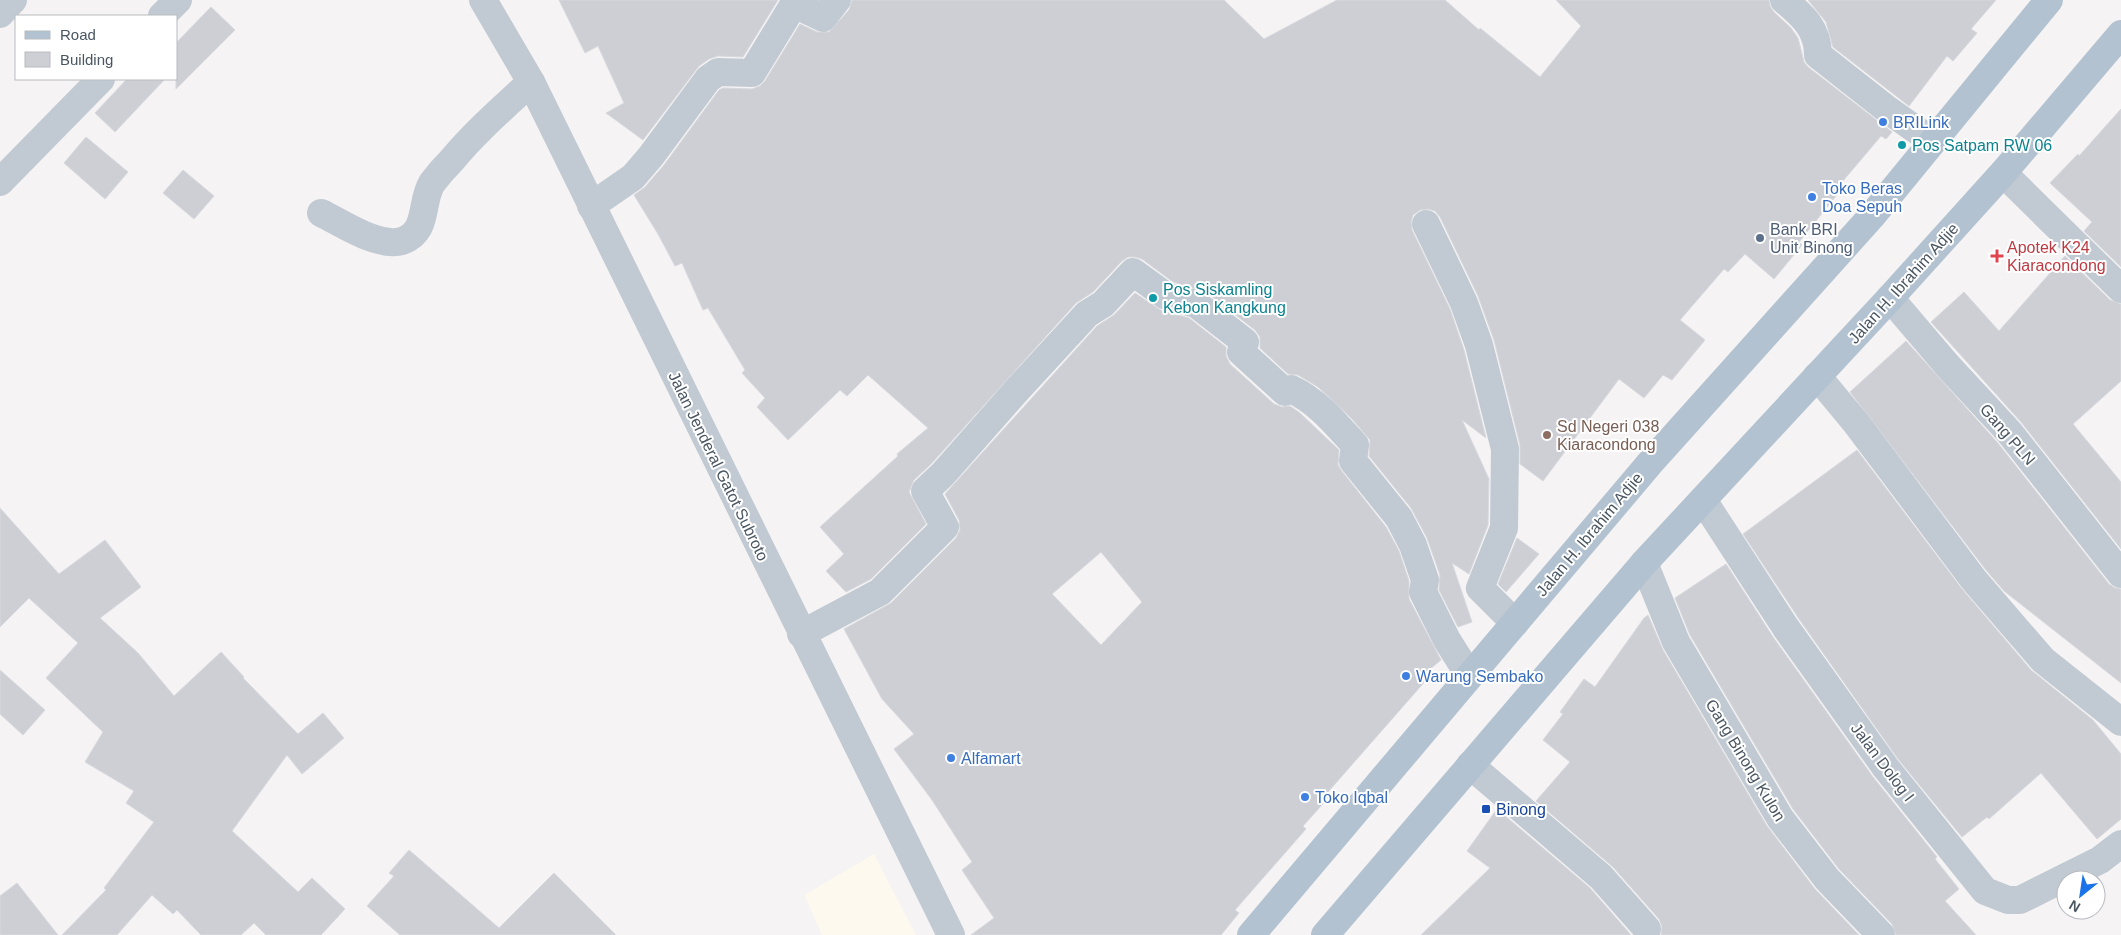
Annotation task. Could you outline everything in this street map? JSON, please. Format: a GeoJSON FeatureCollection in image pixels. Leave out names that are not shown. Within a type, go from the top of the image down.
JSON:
{"type":"FeatureCollection","features":[{"type":"Feature","properties":{"kind":"main road","name":"Jalan H. Ibrahim Adjie"},"geometry":{"type":"LineString","coordinates":[[1251,935],[1650,463],[1871,217],[2049,0]]}},
{"type":"Feature","properties":{"kind":"main road","name":"Jalan H. Ibrahim Adjie"},"geometry":{"type":"LineString","coordinates":[[1326,935],[1644,563],[1890,298],[2003,173],[2121,34]]}},
{"type":"Feature","properties":{"kind":"street"},"geometry":{"type":"LineString","coordinates":[[0,14],[13,0]]}},
{"type":"Feature","properties":{"kind":"street"},"geometry":{"type":"LineString","coordinates":[[163,15],[178,0]]}},
{"type":"Feature","properties":{"kind":"street","name":"Jalan Jenderal Gatot Subroto"},"geometry":{"type":"LineString","coordinates":[[483,0],[531,82],[801,634],[951,935]]}},
{"type":"Feature","properties":{"kind":"street"},"geometry":{"type":"LineString","coordinates":[[591,206],[633,177],[708,79],[718,72],[752,73],[794,4],[823,18],[836,0]]}},
{"type":"Feature","properties":{"kind":"street"},"geometry":{"type":"LineString","coordinates":[[1784,0],[1804,18],[1818,40],[1818,55],[1888,110],[1932,141]]}},
{"type":"Feature","properties":{"kind":"street"},"geometry":{"type":"LineString","coordinates":[[0,182],[100,80]]}},
{"type":"Feature","properties":{"kind":"street"},"geometry":{"type":"LineString","coordinates":[[320,213],[381,242],[404,240],[414,234],[422,220],[428,191],[433,182],[472,136],[531,82]]}},
{"type":"Feature","properties":{"kind":"street"},"geometry":{"type":"LineString","coordinates":[[2003,173],[2121,289]]}},
{"type":"Feature","properties":{"kind":"street"},"geometry":{"type":"LineString","coordinates":[[1426,224],[1464,303],[1479,345],[1505,449],[1504,528],[1480,588],[1515,623]]}},
{"type":"Feature","properties":{"kind":"street"},"geometry":{"type":"LineString","coordinates":[[801,634],[880,592],[945,527],[925,491],[943,474],[1016,390],[1087,314],[1104,304],[1133,272],[1166,296],[1196,304],[1231,331],[1245,342],[1241,352],[1285,392],[1291,389],[1302,394],[1326,413],[1355,445],[1353,461],[1399,518],[1413,545],[1425,580],[1423,592],[1447,640],[1470,675]]}},
{"type":"Feature","properties":{"kind":"street","name":"Gang PLN"},"geometry":{"type":"LineString","coordinates":[[1890,298],[1947,365],[2009,432],[2121,574]]}},
{"type":"Feature","properties":{"kind":"street"},"geometry":{"type":"LineString","coordinates":[[1817,376],[1856,423],[1974,580],[2043,660],[2121,722]]}},
{"type":"Feature","properties":{"kind":"street","name":"Jalan Dolog I"},"geometry":{"type":"LineString","coordinates":[[1703,500],[1786,628],[1886,768],[1984,891],[2008,900],[2020,900],[2100,860],[2121,844]]}},
{"type":"Feature","properties":{"kind":"street","name":"Gang Binong Kulon"},"geometry":{"type":"LineString","coordinates":[[1644,563],[1676,642],[1780,818],[1827,879],[1881,935]]}},
{"type":"Feature","properties":{"kind":"street"},"geometry":{"type":"LineString","coordinates":[[1470,765],[1601,877],[1647,929]]}},
{"type":"Feature","properties":{"kind":"shaded area"},"geometry":{"type":"Polygon","coordinates":[[[874,854],[916,935],[822,935],[804,895],[874,854]]]}},
{"type":"Feature","properties":{"kind":"building"},"geometry":{"type":"Polygon","coordinates":[[[559,0],[778,0],[743,57],[718,56],[709,59],[699,66],[643,140],[606,113],[624,103],[598,46],[585,53],[559,0]]]}},
{"type":"Feature","properties":{"kind":"building"},"geometry":{"type":"Polygon","coordinates":[[[852,0],[1224,0],[1264,39],[1337,0],[1445,0],[1479,30],[1480,28],[1540,77],[1581,26],[1556,0],[1769,0],[1774,12],[1791,28],[1798,38],[1804,62],[1808,67],[1892,132],[1886,139],[1881,136],[1837,188],[1840,191],[1799,242],[1802,245],[1774,279],[1745,254],[1728,272],[1724,269],[1680,320],[1705,340],[1672,380],[1663,375],[1644,398],[1619,379],[1543,481],[1520,464],[1520,445],[1494,340],[1478,296],[1440,217],[1435,211],[1428,209],[1420,210],[1413,215],[1411,222],[1412,230],[1450,309],[1464,350],[1486,438],[1462,420],[1489,479],[1488,525],[1469,574],[1452,563],[1472,622],[1458,627],[1439,590],[1440,575],[1427,538],[1411,508],[1369,456],[1370,440],[1352,419],[1318,387],[1298,375],[1288,374],[1260,348],[1260,337],[1255,330],[1206,292],[1173,282],[1142,259],[1135,257],[1128,257],[1122,261],[1093,292],[1076,303],[932,463],[914,480],[909,492],[926,524],[871,579],[846,592],[826,571],[844,554],[820,527],[898,456],[897,454],[928,428],[868,375],[847,396],[840,390],[788,440],[757,407],[765,398],[742,373],[745,370],[708,308],[703,310],[682,263],[675,266],[634,195],[645,187],[664,165],[719,90],[723,88],[752,89],[760,86],[800,24],[817,32],[829,32],[849,10],[852,0]]]}},
{"type":"Feature","properties":{"kind":"building"},"geometry":{"type":"Polygon","coordinates":[[[1808,0],[1996,0],[1971,29],[1977,33],[1953,61],[1947,56],[1909,106],[1833,47],[1826,22],[1808,0]]]}},
{"type":"Feature","properties":{"kind":"building"},"geometry":{"type":"Polygon","coordinates":[[[211,7],[235,30],[176,89],[176,80],[178,80],[178,41],[211,7]]]}},
{"type":"Feature","properties":{"kind":"building"},"geometry":{"type":"Polygon","coordinates":[[[126,80],[164,80],[115,132],[95,113],[126,80]]]}},
{"type":"Feature","properties":{"kind":"building"},"geometry":{"type":"Polygon","coordinates":[[[2121,109],[2121,267],[2084,231],[2092,222],[2050,183],[2078,154],[2079,156],[2121,109]]]}},
{"type":"Feature","properties":{"kind":"building"},"geometry":{"type":"Polygon","coordinates":[[[86,137],[128,172],[105,199],[64,163],[86,137]]]}},
{"type":"Feature","properties":{"kind":"building"},"geometry":{"type":"Polygon","coordinates":[[[183,170],[214,196],[194,219],[163,193],[183,170]]]}},
{"type":"Feature","properties":{"kind":"building"},"geometry":{"type":"Polygon","coordinates":[[[2065,256],[2110,300],[2121,304],[2121,381],[2073,424],[2121,482],[2121,549],[2021,422],[1931,322],[1964,292],[1999,331],[2065,256]]]}},
{"type":"Feature","properties":{"kind":"building"},"geometry":{"type":"Polygon","coordinates":[[[1135,293],[1162,311],[1189,318],[1226,347],[1226,356],[1230,364],[1274,404],[1282,407],[1290,406],[1300,413],[1339,450],[1338,465],[1386,527],[1399,551],[1409,581],[1409,599],[1441,660],[1424,674],[1428,678],[1328,792],[1331,795],[1303,826],[1306,829],[1235,910],[1239,913],[1221,935],[971,935],[994,918],[962,870],[972,862],[932,800],[894,749],[914,734],[882,699],[844,629],[891,603],[956,538],[960,530],[959,520],[945,494],[1097,326],[1114,315],[1135,293]],[[1101,552],[1052,594],[1101,645],[1142,602],[1101,552]]]}},
{"type":"Feature","properties":{"kind":"building"},"geometry":{"type":"Polygon","coordinates":[[[1906,341],[1997,442],[2109,584],[2121,589],[2121,683],[2004,591],[1850,392],[1906,341]]]}},
{"type":"Feature","properties":{"kind":"building"},"geometry":{"type":"Polygon","coordinates":[[[1857,450],[1962,589],[2031,670],[2093,720],[2121,754],[2121,819],[2097,839],[2041,773],[1989,819],[1987,817],[1962,837],[1898,759],[1799,619],[1743,534],[1857,450]]]}},
{"type":"Feature","properties":{"kind":"building"},"geometry":{"type":"Polygon","coordinates":[[[0,508],[59,574],[105,540],[141,587],[100,618],[138,653],[174,696],[221,652],[243,678],[298,734],[323,713],[344,738],[302,774],[287,755],[232,831],[298,892],[312,878],[345,909],[321,935],[266,935],[254,923],[241,935],[201,935],[177,910],[173,914],[152,895],[117,935],[62,935],[106,890],[104,888],[154,822],[126,803],[134,791],[85,762],[103,732],[46,678],[78,643],[29,598],[0,627],[0,508]]]}},
{"type":"Feature","properties":{"kind":"building"},"geometry":{"type":"Polygon","coordinates":[[[1517,538],[1539,554],[1506,592],[1498,584],[1517,538]]]}},
{"type":"Feature","properties":{"kind":"building"},"geometry":{"type":"Polygon","coordinates":[[[1726,564],[1773,637],[1873,777],[1937,857],[1935,859],[1959,889],[1945,901],[1976,935],[1896,935],[1892,924],[1839,869],[1793,809],[1690,635],[1675,598],[1726,564]]]}},
{"type":"Feature","properties":{"kind":"building"},"geometry":{"type":"Polygon","coordinates":[[[1648,615],[1663,650],[1767,826],[1815,889],[1859,935],[1661,935],[1662,926],[1659,919],[1613,867],[1536,801],[1570,762],[1543,740],[1563,714],[1560,712],[1584,679],[1595,687],[1648,615]]]}},
{"type":"Feature","properties":{"kind":"building"},"geometry":{"type":"Polygon","coordinates":[[[0,670],[45,710],[23,735],[0,714],[0,670]]]}},
{"type":"Feature","properties":{"kind":"building"},"geometry":{"type":"Polygon","coordinates":[[[1497,809],[1590,888],[1631,935],[1421,935],[1490,868],[1467,851],[1497,809]]]}},
{"type":"Feature","properties":{"kind":"building"},"geometry":{"type":"Polygon","coordinates":[[[409,850],[499,928],[554,873],[616,935],[400,935],[367,906],[394,876],[389,873],[409,850]]]}},
{"type":"Feature","properties":{"kind":"building"},"geometry":{"type":"Polygon","coordinates":[[[17,883],[58,935],[0,935],[0,896],[17,883]]]}},
{"type":"Feature","properties":{"kind":"place","name":"BRILink"},"geometry":{"type":"Point","coordinates":[1883,122]}},
{"type":"Feature","properties":{"kind":"place","name":"Pos Satpam RW 06"},"geometry":{"type":"Point","coordinates":[1902,145]}},
{"type":"Feature","properties":{"kind":"place","name":"Toko Beras Doa Sepuh"},"geometry":{"type":"Point","coordinates":[1812,197]}},
{"type":"Feature","properties":{"kind":"place","name":"Bank BRI Unit Binong"},"geometry":{"type":"Point","coordinates":[1760,238]}},
{"type":"Feature","properties":{"kind":"place","name":"Apotek K24 Kiaracondong"},"geometry":{"type":"Point","coordinates":[1997,256]}},
{"type":"Feature","properties":{"kind":"place","name":"Pos Siskamling Kebon Kangkung"},"geometry":{"type":"Point","coordinates":[1153,298]}},
{"type":"Feature","properties":{"kind":"place","name":"Sd Negeri 038 Kiaracondong"},"geometry":{"type":"Point","coordinates":[1547,435]}},
{"type":"Feature","properties":{"kind":"place","name":"Warung Sembako"},"geometry":{"type":"Point","coordinates":[1406,676]}},
{"type":"Feature","properties":{"kind":"place","name":"Alfamart"},"geometry":{"type":"Point","coordinates":[951,758]}},
{"type":"Feature","properties":{"kind":"place","name":"Toko Iqbal"},"geometry":{"type":"Point","coordinates":[1305,797]}},
{"type":"Feature","properties":{"kind":"place","name":"Binong"},"geometry":{"type":"Point","coordinates":[1486,809]}}]}
